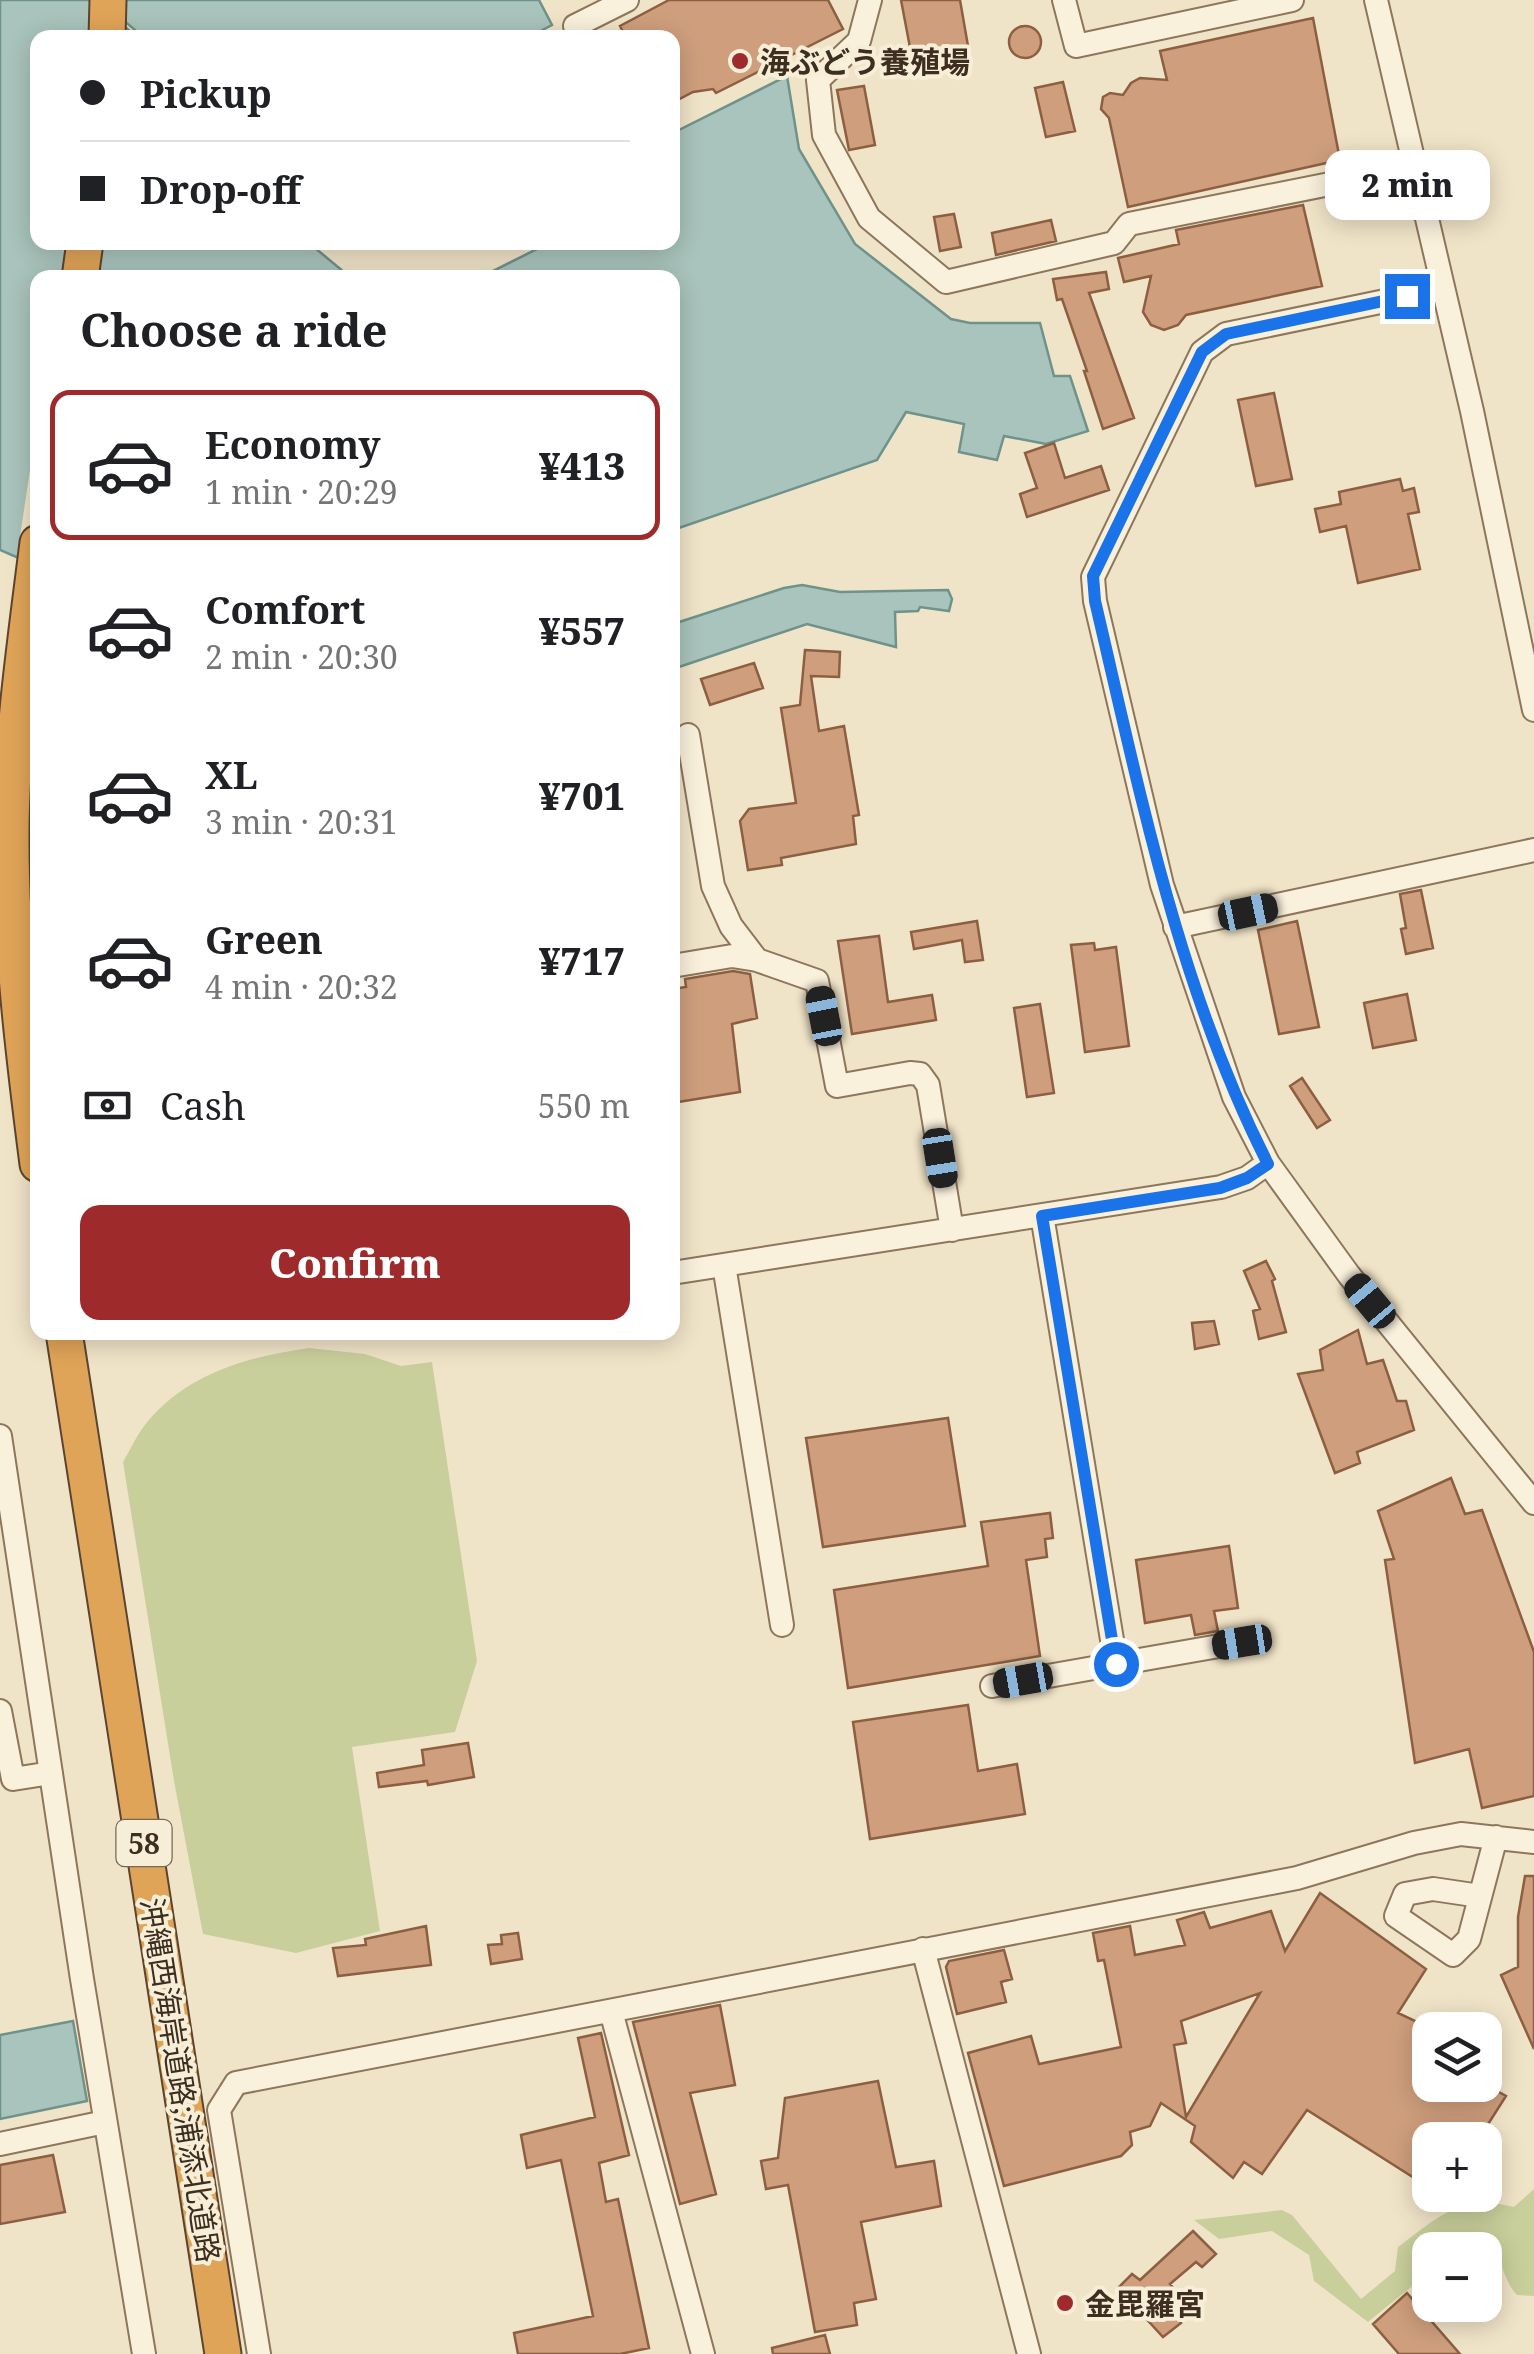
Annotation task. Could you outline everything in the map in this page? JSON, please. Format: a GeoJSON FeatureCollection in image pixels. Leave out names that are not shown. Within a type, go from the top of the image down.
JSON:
{"type":"FeatureCollection","features":[{"type":"Feature","properties":{"kind":"highway"},"geometry":{"type":"LineString","coordinates":[[106,30],[108,0]]}},
{"type":"Feature","properties":{"kind":"highway"},"geometry":{"type":"LineString","coordinates":[[30,620],[11,836],[13,939],[30,1104]]}},
{"type":"Feature","properties":{"kind":"highway","name":"沖縄西海岸道路;浦添北道路"},"geometry":{"type":"LineString","coordinates":[[65,1340],[224,2354]]}},
{"type":"Feature","properties":{"kind":"street"},"geometry":{"type":"LineString","coordinates":[[575,26],[627,0]]}},
{"type":"Feature","properties":{"kind":"street"},"geometry":{"type":"LineString","coordinates":[[870,0],[859,41],[818,80],[824,135],[869,218],[946,282],[1114,243],[1129,224],[1415,166]]}},
{"type":"Feature","properties":{"kind":"street"},"geometry":{"type":"LineString","coordinates":[[1064,0],[1076,46],[1292,0]]}},
{"type":"Feature","properties":{"kind":"street"},"geometry":{"type":"LineString","coordinates":[[1376,0],[1472,411],[1534,710]]}},
{"type":"Feature","properties":{"kind":"street"},"geometry":{"type":"LineString","coordinates":[[1443,289],[1226,334],[1202,352],[1093,576],[1095,601],[1162,885],[1234,1098],[1268,1164],[1349,1275],[1534,1503]]}},
{"type":"Feature","properties":{"kind":"street"},"geometry":{"type":"LineString","coordinates":[[688,735],[714,886],[732,926],[757,960]]}},
{"type":"Feature","properties":{"kind":"street"},"geometry":{"type":"LineString","coordinates":[[1176,926],[1534,850]]}},
{"type":"Feature","properties":{"kind":"street"},"geometry":{"type":"LineString","coordinates":[[680,965],[732,956],[757,960],[817,981],[837,1086],[920,1074],[928,1085],[952,1230]]}},
{"type":"Feature","properties":{"kind":"street"},"geometry":{"type":"LineString","coordinates":[[680,1273],[1220,1188],[1247,1178],[1268,1164]]}},
{"type":"Feature","properties":{"kind":"street"},"geometry":{"type":"LineString","coordinates":[[1042,1216],[1116,1664]]}},
{"type":"Feature","properties":{"kind":"street"},"geometry":{"type":"LineString","coordinates":[[724,1266],[782,1626]]}},
{"type":"Feature","properties":{"kind":"street"},"geometry":{"type":"LineString","coordinates":[[0,1436],[104,2122],[144,2354]]}},
{"type":"Feature","properties":{"kind":"street"},"geometry":{"type":"LineString","coordinates":[[992,1686],[1242,1642]]}},
{"type":"Feature","properties":{"kind":"street"},"geometry":{"type":"LineString","coordinates":[[0,1711],[13,1778],[51,1773]]}},
{"type":"Feature","properties":{"kind":"street"},"geometry":{"type":"LineString","coordinates":[[259,2354],[218,2110],[236,2082],[1296,1878],[1414,1843],[1460,1834],[1534,1842]]}},
{"type":"Feature","properties":{"kind":"street"},"geometry":{"type":"LineString","coordinates":[[1480,1896],[1496,1837]]}},
{"type":"Feature","properties":{"kind":"street"},"geometry":{"type":"LineString","coordinates":[[922,1949],[1029,2354]]}},
{"type":"Feature","properties":{"kind":"street"},"geometry":{"type":"LineString","coordinates":[[611,2012],[703,2354]]}},
{"type":"Feature","properties":{"kind":"street"},"geometry":{"type":"LineString","coordinates":[[0,2144],[104,2122]]}},
{"type":"Feature","properties":{"kind":"green space"},"geometry":{"type":"Polygon","coordinates":[[[309,1348],[365,1354],[401,1366],[432,1362],[477,1661],[455,1732],[352,1747],[380,1931],[296,1953],[203,1934],[174,1781],[123,1462],[148,1421],[182,1390],[242,1362],[309,1348]]]}},
{"type":"Feature","properties":{"kind":"green space"},"geometry":{"type":"Polygon","coordinates":[[[1534,2189],[1534,2296],[1517,2295],[1509,2283],[1502,2268],[1502,2232],[1418,2232],[1447,2212],[1502,2212],[1502,2204],[1514,2207],[1534,2189]]]}},
{"type":"Feature","properties":{"kind":"green space"},"geometry":{"type":"Polygon","coordinates":[[[1282,2210],[1292,2215],[1361,2299],[1395,2271],[1398,2247],[1412,2236],[1412,2286],[1368,2322],[1314,2281],[1309,2255],[1272,2231],[1219,2239],[1194,2220],[1282,2210]]]}},
{"type":"Feature","properties":{"kind":"water"},"geometry":{"type":"Polygon","coordinates":[[[0,0],[94,0],[129,30],[30,30],[30,250],[317,250],[342,270],[30,270],[30,563],[0,550],[0,0]]]}},
{"type":"Feature","properties":{"kind":"water"},"geometry":{"type":"Polygon","coordinates":[[[100,0],[539,0],[552,25],[542,30],[135,30],[100,0]]]}},
{"type":"Feature","properties":{"kind":"water"},"geometry":{"type":"Polygon","coordinates":[[[787,76],[799,149],[855,244],[951,319],[970,323],[1040,323],[1054,376],[1070,376],[1088,431],[1046,444],[1004,436],[997,460],[959,452],[964,424],[906,412],[877,460],[680,528],[680,270],[495,270],[535,250],[680,250],[680,130],[787,76]]]}},
{"type":"Feature","properties":{"kind":"water"},"geometry":{"type":"Polygon","coordinates":[[[802,585],[840,592],[948,590],[952,599],[949,611],[920,607],[918,611],[895,612],[896,647],[807,624],[680,667],[680,622],[802,585]]]}},
{"type":"Feature","properties":{"kind":"water"},"geometry":{"type":"Polygon","coordinates":[[[73,2021],[87,2101],[0,2119],[0,2035],[73,2021]]]}},
{"type":"Feature","properties":{"kind":"pier"},"geometry":{"type":"Polygon","coordinates":[[[30,470],[30,568],[16,563],[30,470]]]}},
{"type":"Feature","properties":{"kind":"building","name":"海ぶどう養殖場"},"geometry":{"type":"Polygon","coordinates":[[[669,0],[828,0],[843,29],[716,93],[713,89],[693,92],[680,99],[680,30],[622,30],[620,26],[669,0]]]}},
{"type":"Feature","properties":{"kind":"building"},"geometry":{"type":"Polygon","coordinates":[[[901,0],[960,0],[968,46],[912,58],[901,0]]]}},
{"type":"Feature","properties":{"kind":"building"},"geometry":{"type":"Polygon","coordinates":[[[1313,18],[1340,160],[1128,207],[1109,118],[1101,109],[1103,97],[1110,93],[1123,95],[1140,78],[1167,80],[1160,51],[1313,18]]]}},
{"type":"Feature","properties":{"kind":"building"},"geometry":{"type":"Polygon","coordinates":[[[1025,26],[1036,31],[1041,42],[1036,53],[1025,58],[1014,53],[1009,42],[1014,31],[1025,26]]]}},
{"type":"Feature","properties":{"kind":"building"},"geometry":{"type":"Polygon","coordinates":[[[1063,82],[1075,131],[1046,137],[1035,88],[1063,82]]]}},
{"type":"Feature","properties":{"kind":"building"},"geometry":{"type":"Polygon","coordinates":[[[864,86],[875,145],[849,150],[837,90],[864,86]]]}},
{"type":"Feature","properties":{"kind":"building"},"geometry":{"type":"Polygon","coordinates":[[[1303,205],[1322,286],[1186,315],[1178,325],[1164,330],[1151,325],[1143,312],[1151,276],[1124,282],[1118,258],[1179,244],[1176,230],[1303,205]]]}},
{"type":"Feature","properties":{"kind":"building"},"geometry":{"type":"Polygon","coordinates":[[[954,214],[961,247],[940,251],[934,217],[954,214]]]}},
{"type":"Feature","properties":{"kind":"building"},"geometry":{"type":"Polygon","coordinates":[[[1051,220],[1056,241],[996,255],[992,233],[1051,220]]]}},
{"type":"Feature","properties":{"kind":"building"},"geometry":{"type":"Polygon","coordinates":[[[1106,272],[1109,289],[1089,293],[1134,418],[1103,429],[1087,371],[1062,299],[1057,300],[1053,279],[1106,272]]]}},
{"type":"Feature","properties":{"kind":"building"},"geometry":{"type":"Polygon","coordinates":[[[1274,393],[1292,479],[1256,486],[1238,400],[1274,393]]]}},
{"type":"Feature","properties":{"kind":"building"},"geometry":{"type":"Polygon","coordinates":[[[1054,443],[1065,478],[1101,466],[1109,490],[1027,517],[1020,494],[1037,488],[1025,453],[1054,443]]]}},
{"type":"Feature","properties":{"kind":"building"},"geometry":{"type":"Polygon","coordinates":[[[1400,479],[1403,491],[1414,488],[1419,512],[1408,514],[1420,569],[1358,583],[1346,526],[1320,532],[1315,509],[1341,504],[1339,492],[1400,479]]]}},
{"type":"Feature","properties":{"kind":"building"},"geometry":{"type":"Polygon","coordinates":[[[805,650],[840,652],[839,677],[811,676],[819,731],[844,726],[859,815],[853,816],[856,844],[781,858],[782,865],[748,870],[740,821],[749,809],[796,803],[781,708],[800,705],[805,650]]]}},
{"type":"Feature","properties":{"kind":"building"},"geometry":{"type":"Polygon","coordinates":[[[754,663],[763,688],[710,705],[701,679],[754,663]]]}},
{"type":"Feature","properties":{"kind":"building"},"geometry":{"type":"Polygon","coordinates":[[[1421,890],[1433,948],[1406,954],[1400,894],[1421,890]]]}},
{"type":"Feature","properties":{"kind":"building"},"geometry":{"type":"Polygon","coordinates":[[[977,921],[983,960],[965,962],[962,940],[914,949],[911,932],[977,921]]]}},
{"type":"Feature","properties":{"kind":"building"},"geometry":{"type":"Polygon","coordinates":[[[1297,921],[1319,1027],[1279,1034],[1258,930],[1297,921]]]}},
{"type":"Feature","properties":{"kind":"building"},"geometry":{"type":"Polygon","coordinates":[[[879,936],[888,1002],[932,995],[936,1020],[852,1034],[838,941],[879,936]]]}},
{"type":"Feature","properties":{"kind":"building"},"geometry":{"type":"Polygon","coordinates":[[[1094,943],[1095,950],[1116,947],[1129,1046],[1085,1052],[1071,945],[1094,943]]]}},
{"type":"Feature","properties":{"kind":"building"},"geometry":{"type":"Polygon","coordinates":[[[733,971],[750,974],[757,1018],[732,1024],[740,1092],[680,1102],[680,988],[686,987],[685,979],[733,971]]]}},
{"type":"Feature","properties":{"kind":"building"},"geometry":{"type":"Polygon","coordinates":[[[1407,994],[1416,1040],[1373,1048],[1364,1003],[1407,994]]]}},
{"type":"Feature","properties":{"kind":"building"},"geometry":{"type":"Polygon","coordinates":[[[1040,1004],[1054,1093],[1027,1097],[1014,1008],[1040,1004]]]}},
{"type":"Feature","properties":{"kind":"building"},"geometry":{"type":"Polygon","coordinates":[[[1302,1078],[1330,1120],[1317,1128],[1290,1086],[1302,1078]]]}},
{"type":"Feature","properties":{"kind":"building"},"geometry":{"type":"Polygon","coordinates":[[[1266,1261],[1275,1279],[1272,1281],[1286,1332],[1259,1339],[1253,1311],[1260,1309],[1244,1271],[1266,1261]]]}},
{"type":"Feature","properties":{"kind":"building"},"geometry":{"type":"Polygon","coordinates":[[[1214,1321],[1219,1344],[1195,1349],[1192,1323],[1214,1321]]]}},
{"type":"Feature","properties":{"kind":"building"},"geometry":{"type":"Polygon","coordinates":[[[1358,1330],[1367,1364],[1383,1360],[1397,1401],[1406,1401],[1414,1430],[1357,1452],[1360,1463],[1335,1473],[1298,1374],[1323,1370],[1320,1350],[1358,1330]]]}},
{"type":"Feature","properties":{"kind":"building"},"geometry":{"type":"Polygon","coordinates":[[[948,1418],[965,1526],[823,1547],[806,1438],[948,1418]]]}},
{"type":"Feature","properties":{"kind":"building"},"geometry":{"type":"Polygon","coordinates":[[[1451,1478],[1465,1514],[1482,1510],[1534,1652],[1534,1796],[1482,1808],[1469,1749],[1415,1763],[1385,1560],[1394,1559],[1378,1511],[1451,1478]]]}},
{"type":"Feature","properties":{"kind":"building"},"geometry":{"type":"Polygon","coordinates":[[[1050,1513],[1053,1538],[1045,1539],[1047,1557],[1026,1560],[1040,1656],[848,1688],[834,1590],[988,1566],[981,1522],[1050,1513]]]}},
{"type":"Feature","properties":{"kind":"building"},"geometry":{"type":"Polygon","coordinates":[[[1229,1546],[1238,1608],[1214,1611],[1218,1631],[1195,1635],[1191,1615],[1145,1623],[1136,1560],[1229,1546]]]}},
{"type":"Feature","properties":{"kind":"building"},"geometry":{"type":"Polygon","coordinates":[[[968,1705],[978,1771],[1017,1764],[1025,1814],[870,1839],[853,1722],[968,1705]]]}},
{"type":"Feature","properties":{"kind":"building"},"geometry":{"type":"Polygon","coordinates":[[[468,1743],[474,1777],[428,1785],[427,1781],[379,1787],[377,1773],[424,1765],[422,1750],[468,1743]]]}},
{"type":"Feature","properties":{"kind":"building"},"geometry":{"type":"Polygon","coordinates":[[[1525,1876],[1534,1876],[1534,2049],[1501,1975],[1518,1967],[1518,1917],[1525,1876]]]}},
{"type":"Feature","properties":{"kind":"building"},"geometry":{"type":"Polygon","coordinates":[[[1320,1893],[1426,1969],[1398,2013],[1412,2020],[1412,2102],[1502,2102],[1502,2094],[1506,2096],[1489,2122],[1412,2122],[1412,2177],[1307,2110],[1262,2174],[1244,2162],[1233,2178],[1191,2142],[1195,2126],[1161,2103],[1150,2126],[1130,2132],[1132,2145],[1121,2156],[1004,2186],[968,2053],[1031,2036],[1039,2064],[1121,2047],[1104,1960],[1098,1961],[1093,1933],[1130,1926],[1135,1955],[1185,1945],[1177,1920],[1204,1912],[1210,1928],[1271,1911],[1285,1951],[1320,1893]],[[1260,1993],[1181,2021],[1186,2043],[1174,2045],[1186,2117],[1260,1993]]]}},
{"type":"Feature","properties":{"kind":"building"},"geometry":{"type":"Polygon","coordinates":[[[426,1926],[431,1965],[338,1976],[333,1948],[366,1945],[365,1939],[426,1926]]]}},
{"type":"Feature","properties":{"kind":"building"},"geometry":{"type":"Polygon","coordinates":[[[518,1933],[522,1959],[491,1964],[488,1945],[502,1944],[501,1935],[518,1933]]]}},
{"type":"Feature","properties":{"kind":"building"},"geometry":{"type":"Polygon","coordinates":[[[1004,1950],[1012,1979],[1001,1982],[1006,2002],[957,2014],[946,1967],[949,1961],[1004,1950]]]}},
{"type":"Feature","properties":{"kind":"building"},"geometry":{"type":"Polygon","coordinates":[[[720,2005],[735,2085],[690,2093],[716,2194],[680,2204],[633,2022],[720,2005]]]}},
{"type":"Feature","properties":{"kind":"building"},"geometry":{"type":"Polygon","coordinates":[[[601,2033],[629,2155],[599,2163],[606,2202],[618,2199],[649,2348],[620,2354],[518,2354],[514,2333],[593,2316],[561,2160],[527,2168],[521,2135],[595,2117],[578,2038],[601,2033]]]}},
{"type":"Feature","properties":{"kind":"building"},"geometry":{"type":"Polygon","coordinates":[[[878,2081],[896,2167],[934,2161],[941,2206],[861,2222],[876,2299],[854,2303],[857,2325],[815,2332],[788,2185],[766,2189],[761,2161],[778,2158],[785,2098],[878,2081]]]}},
{"type":"Feature","properties":{"kind":"building"},"geometry":{"type":"Polygon","coordinates":[[[53,2155],[65,2212],[0,2224],[0,2165],[53,2155]]]}},
{"type":"Feature","properties":{"kind":"building"},"geometry":{"type":"Polygon","coordinates":[[[1193,2231],[1216,2254],[1202,2267],[1196,2262],[1170,2284],[1182,2299],[1171,2308],[1181,2323],[1163,2337],[1118,2288],[1132,2274],[1140,2280],[1193,2231]]]}},
{"type":"Feature","properties":{"kind":"building"},"geometry":{"type":"Polygon","coordinates":[[[1407,2293],[1412,2299],[1412,2322],[1432,2322],[1460,2354],[1399,2354],[1373,2324],[1407,2293]]]}},
{"type":"Feature","properties":{"kind":"building"},"geometry":{"type":"Polygon","coordinates":[[[825,2335],[830,2354],[773,2354],[772,2348],[825,2335]]]}},
{"type":"Feature","properties":{"kind":"place","name":"海ぶどう養殖場"},"geometry":{"type":"Point","coordinates":[740,61]}},
{"type":"Feature","properties":{"kind":"place","name":"金毘羅宮"},"geometry":{"type":"Point","coordinates":[1065,2303]}},
{"type":"Feature","properties":{"kind":"route"},"geometry":{"type":"LineString","coordinates":[[1116,1664],[1042,1216],[1220,1188],[1247,1178],[1268,1164],[1234,1098],[1162,885],[1095,601],[1093,576],[1202,352],[1226,334],[1407,296]]}}]}
